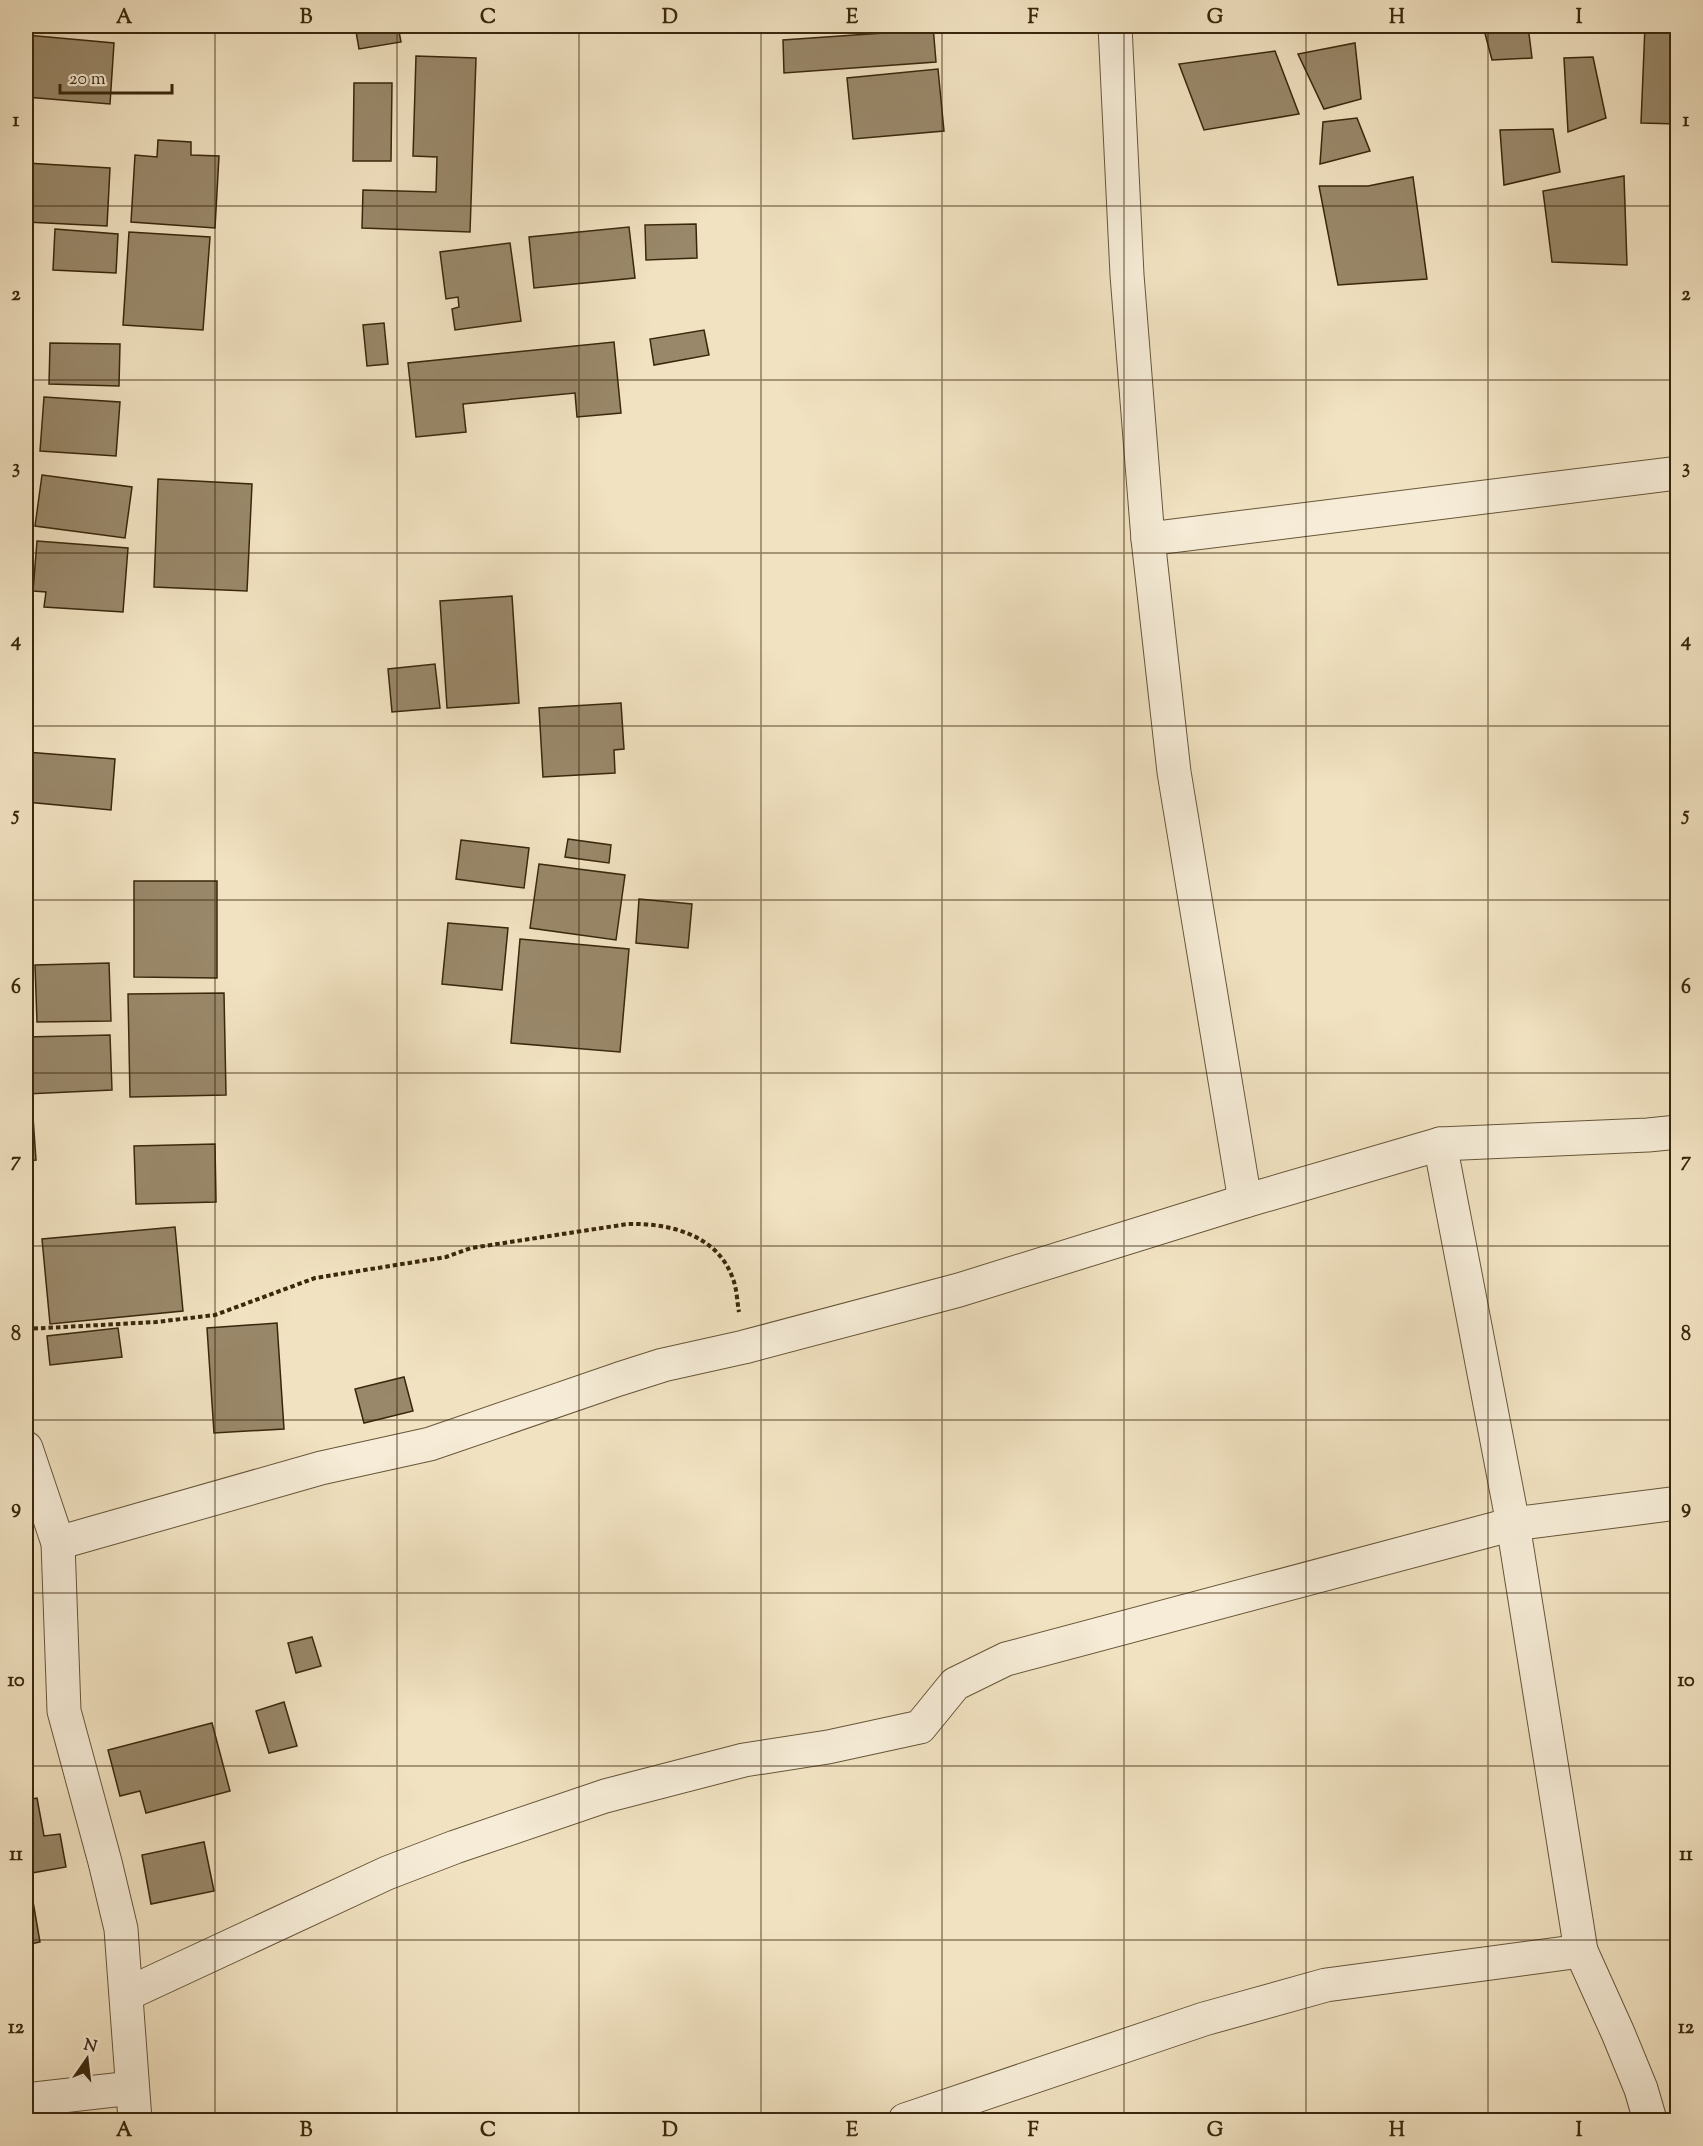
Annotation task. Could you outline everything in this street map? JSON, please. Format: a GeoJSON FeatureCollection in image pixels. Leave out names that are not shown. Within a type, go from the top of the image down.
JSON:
{"type":"FeatureCollection","features":[{"type":"Feature","properties":{"kind":"street"},"geometry":{"type":"LineString","coordinates":[[1115,26],[1126,275],[1148,539],[1174,772],[1245,1202]]}},
{"type":"Feature","properties":{"kind":"street"},"geometry":{"type":"LineString","coordinates":[[1148,539],[1677,473]]}},
{"type":"Feature","properties":{"kind":"street"},"geometry":{"type":"LineString","coordinates":[[58,1543],[321,1468],[430,1444],[663,1365],[744,1347],[959,1290],[1440,1144],[1677,1132]]}},
{"type":"Feature","properties":{"kind":"street"},"geometry":{"type":"LineString","coordinates":[[1440,1144],[1513,1524],[1581,1951],[1641,2089],[1650,2121]]}},
{"type":"Feature","properties":{"kind":"street"},"geometry":{"type":"LineString","coordinates":[[26,1448],[58,1543],[64,1711],[121,1929],[135,2121]]}},
{"type":"Feature","properties":{"kind":"street"},"geometry":{"type":"LineString","coordinates":[[127,1995],[387,1873],[454,1847],[604,1796],[744,1760],[828,1748],[920,1727],[955,1684],[1006,1659],[1513,1524],[1677,1503]]}},
{"type":"Feature","properties":{"kind":"street"},"geometry":{"type":"LineString","coordinates":[[905,2121],[1204,2019],[1326,1985],[1581,1951]]}},
{"type":"Feature","properties":{"kind":"street"},"geometry":{"type":"LineString","coordinates":[[26,2100],[132,2088]]}},
{"type":"Feature","properties":{"kind":"path"},"geometry":{"type":"LineString","coordinates":[[26,1329],[156,1322],[215,1315],[315,1278],[446,1257],[471,1248],[628,1224],[653,1224],[681,1230],[717,1251],[733,1279],[744,1347]]}},
{"type":"Feature","properties":{"kind":"building"},"geometry":{"type":"Polygon","coordinates":[[[355,26],[398,26],[401,42],[359,49],[355,26]]]}},
{"type":"Feature","properties":{"kind":"building"},"geometry":{"type":"Polygon","coordinates":[[[882,26],[933,26],[936,62],[784,73],[783,40],[883,33],[882,26]]]}},
{"type":"Feature","properties":{"kind":"building"},"geometry":{"type":"Polygon","coordinates":[[[1483,26],[1528,26],[1532,58],[1492,60],[1483,26]]]}},
{"type":"Feature","properties":{"kind":"building"},"geometry":{"type":"Polygon","coordinates":[[[1645,26],[1678,26],[1678,124],[1641,123],[1645,26]]]}},
{"type":"Feature","properties":{"kind":"building"},"geometry":{"type":"Polygon","coordinates":[[[26,35],[114,43],[110,104],[26,97],[26,35]]]}},
{"type":"Feature","properties":{"kind":"building"},"geometry":{"type":"Polygon","coordinates":[[[1355,43],[1361,99],[1324,109],[1298,54],[1355,43]]]}},
{"type":"Feature","properties":{"kind":"building"},"geometry":{"type":"Polygon","coordinates":[[[1275,51],[1299,114],[1204,130],[1179,64],[1275,51]]]}},
{"type":"Feature","properties":{"kind":"building"},"geometry":{"type":"Polygon","coordinates":[[[416,56],[476,58],[470,232],[362,228],[363,190],[436,192],[437,157],[413,156],[416,56]]]}},
{"type":"Feature","properties":{"kind":"building"},"geometry":{"type":"Polygon","coordinates":[[[1593,57],[1606,118],[1568,132],[1564,58],[1593,57]]]}},
{"type":"Feature","properties":{"kind":"building"},"geometry":{"type":"Polygon","coordinates":[[[938,69],[944,131],[853,139],[847,78],[938,69]]]}},
{"type":"Feature","properties":{"kind":"building"},"geometry":{"type":"Polygon","coordinates":[[[354,83],[392,83],[391,161],[353,161],[354,83]]]}},
{"type":"Feature","properties":{"kind":"building"},"geometry":{"type":"Polygon","coordinates":[[[1357,118],[1370,151],[1320,164],[1323,122],[1357,118]]]}},
{"type":"Feature","properties":{"kind":"building"},"geometry":{"type":"Polygon","coordinates":[[[1553,129],[1560,172],[1504,185],[1500,130],[1553,129]]]}},
{"type":"Feature","properties":{"kind":"building"},"geometry":{"type":"Polygon","coordinates":[[[158,140],[191,142],[191,155],[219,156],[215,228],[131,222],[135,155],[157,157],[158,140]]]}},
{"type":"Feature","properties":{"kind":"building"},"geometry":{"type":"Polygon","coordinates":[[[26,163],[110,168],[107,226],[26,222],[26,163]]]}},
{"type":"Feature","properties":{"kind":"building"},"geometry":{"type":"Polygon","coordinates":[[[1624,176],[1627,265],[1552,262],[1543,191],[1624,176]]]}},
{"type":"Feature","properties":{"kind":"building"},"geometry":{"type":"Polygon","coordinates":[[[1413,177],[1427,279],[1338,285],[1319,186],[1368,186],[1413,177]]]}},
{"type":"Feature","properties":{"kind":"building"},"geometry":{"type":"Polygon","coordinates":[[[696,224],[697,258],[646,260],[645,225],[696,224]]]}},
{"type":"Feature","properties":{"kind":"building"},"geometry":{"type":"Polygon","coordinates":[[[629,227],[635,278],[534,288],[529,237],[629,227]]]}},
{"type":"Feature","properties":{"kind":"building"},"geometry":{"type":"Polygon","coordinates":[[[55,229],[118,234],[116,273],[53,270],[55,229]]]}},
{"type":"Feature","properties":{"kind":"building"},"geometry":{"type":"Polygon","coordinates":[[[129,232],[210,237],[203,330],[123,325],[129,232]]]}},
{"type":"Feature","properties":{"kind":"building"},"geometry":{"type":"Polygon","coordinates":[[[510,243],[521,321],[455,330],[452,309],[459,307],[458,297],[446,299],[440,252],[510,243]]]}},
{"type":"Feature","properties":{"kind":"building"},"geometry":{"type":"Polygon","coordinates":[[[384,323],[388,364],[367,366],[363,325],[384,323]]]}},
{"type":"Feature","properties":{"kind":"building"},"geometry":{"type":"Polygon","coordinates":[[[704,330],[709,355],[654,365],[650,339],[704,330]]]}},
{"type":"Feature","properties":{"kind":"building"},"geometry":{"type":"Polygon","coordinates":[[[614,342],[621,413],[577,417],[575,393],[463,404],[466,432],[416,437],[408,363],[614,342]]]}},
{"type":"Feature","properties":{"kind":"building"},"geometry":{"type":"Polygon","coordinates":[[[50,343],[120,344],[119,386],[49,384],[50,343]]]}},
{"type":"Feature","properties":{"kind":"building"},"geometry":{"type":"Polygon","coordinates":[[[44,397],[120,402],[116,456],[40,451],[44,397]]]}},
{"type":"Feature","properties":{"kind":"building"},"geometry":{"type":"Polygon","coordinates":[[[42,475],[132,487],[125,538],[35,526],[42,475]]]}},
{"type":"Feature","properties":{"kind":"building"},"geometry":{"type":"Polygon","coordinates":[[[158,479],[252,484],[247,591],[154,587],[158,479]]]}},
{"type":"Feature","properties":{"kind":"building"},"geometry":{"type":"Polygon","coordinates":[[[37,541],[128,548],[123,612],[44,607],[46,592],[33,591],[37,541]]]}},
{"type":"Feature","properties":{"kind":"building"},"geometry":{"type":"Polygon","coordinates":[[[512,596],[519,703],[447,708],[440,601],[512,596]]]}},
{"type":"Feature","properties":{"kind":"building"},"geometry":{"type":"Polygon","coordinates":[[[435,664],[440,708],[392,712],[388,669],[435,664]]]}},
{"type":"Feature","properties":{"kind":"building"},"geometry":{"type":"Polygon","coordinates":[[[621,703],[624,749],[614,750],[615,773],[543,777],[539,708],[621,703]]]}},
{"type":"Feature","properties":{"kind":"building"},"geometry":{"type":"Polygon","coordinates":[[[26,752],[115,759],[111,810],[26,802],[26,752]]]}},
{"type":"Feature","properties":{"kind":"building"},"geometry":{"type":"Polygon","coordinates":[[[568,839],[611,845],[609,863],[565,857],[568,839]]]}},
{"type":"Feature","properties":{"kind":"building"},"geometry":{"type":"Polygon","coordinates":[[[461,840],[529,848],[524,888],[456,879],[461,840]]]}},
{"type":"Feature","properties":{"kind":"building"},"geometry":{"type":"Polygon","coordinates":[[[539,864],[625,875],[616,940],[530,928],[539,864]]]}},
{"type":"Feature","properties":{"kind":"building"},"geometry":{"type":"Polygon","coordinates":[[[134,881],[217,881],[217,978],[134,977],[134,881]]]}},
{"type":"Feature","properties":{"kind":"building"},"geometry":{"type":"Polygon","coordinates":[[[639,899],[692,904],[688,948],[636,943],[639,899]]]}},
{"type":"Feature","properties":{"kind":"building"},"geometry":{"type":"Polygon","coordinates":[[[448,923],[508,928],[502,990],[442,984],[448,923]]]}},
{"type":"Feature","properties":{"kind":"building"},"geometry":{"type":"Polygon","coordinates":[[[520,939],[629,949],[620,1052],[511,1043],[520,939]]]}},
{"type":"Feature","properties":{"kind":"building"},"geometry":{"type":"Polygon","coordinates":[[[109,963],[111,1021],[37,1022],[35,965],[109,963]]]}},
{"type":"Feature","properties":{"kind":"building"},"geometry":{"type":"Polygon","coordinates":[[[224,993],[226,1095],[130,1097],[128,994],[224,993]]]}},
{"type":"Feature","properties":{"kind":"building"},"geometry":{"type":"Polygon","coordinates":[[[110,1035],[112,1090],[26,1094],[26,1037],[110,1035]]]}},
{"type":"Feature","properties":{"kind":"building"},"geometry":{"type":"Polygon","coordinates":[[[32,1103],[36,1160],[26,1161],[26,1104],[32,1103]]]}},
{"type":"Feature","properties":{"kind":"building"},"geometry":{"type":"Polygon","coordinates":[[[215,1144],[216,1202],[136,1204],[134,1146],[215,1144]]]}},
{"type":"Feature","properties":{"kind":"building"},"geometry":{"type":"Polygon","coordinates":[[[175,1227],[183,1311],[50,1324],[42,1239],[175,1227]]]}},
{"type":"Feature","properties":{"kind":"building"},"geometry":{"type":"Polygon","coordinates":[[[277,1323],[284,1429],[214,1433],[207,1328],[277,1323]]]}},
{"type":"Feature","properties":{"kind":"building"},"geometry":{"type":"Polygon","coordinates":[[[118,1328],[122,1357],[50,1365],[47,1336],[118,1328]]]}},
{"type":"Feature","properties":{"kind":"building"},"geometry":{"type":"Polygon","coordinates":[[[404,1377],[413,1411],[364,1423],[355,1389],[404,1377]]]}},
{"type":"Feature","properties":{"kind":"building"},"geometry":{"type":"Polygon","coordinates":[[[312,1637],[321,1666],[296,1673],[288,1643],[312,1637]]]}},
{"type":"Feature","properties":{"kind":"building"},"geometry":{"type":"Polygon","coordinates":[[[284,1702],[297,1746],[269,1753],[256,1711],[284,1702]]]}},
{"type":"Feature","properties":{"kind":"building"},"geometry":{"type":"Polygon","coordinates":[[[212,1723],[230,1791],[146,1813],[140,1791],[120,1796],[108,1750],[212,1723]]]}},
{"type":"Feature","properties":{"kind":"building"},"geometry":{"type":"Polygon","coordinates":[[[37,1798],[44,1836],[60,1834],[66,1867],[26,1874],[26,1800],[37,1798]]]}},
{"type":"Feature","properties":{"kind":"building"},"geometry":{"type":"Polygon","coordinates":[[[204,1842],[214,1891],[151,1904],[142,1855],[204,1842]]]}},
{"type":"Feature","properties":{"kind":"building"},"geometry":{"type":"Polygon","coordinates":[[[31,1890],[40,1942],[26,1945],[26,1891],[31,1890]]]}}]}
